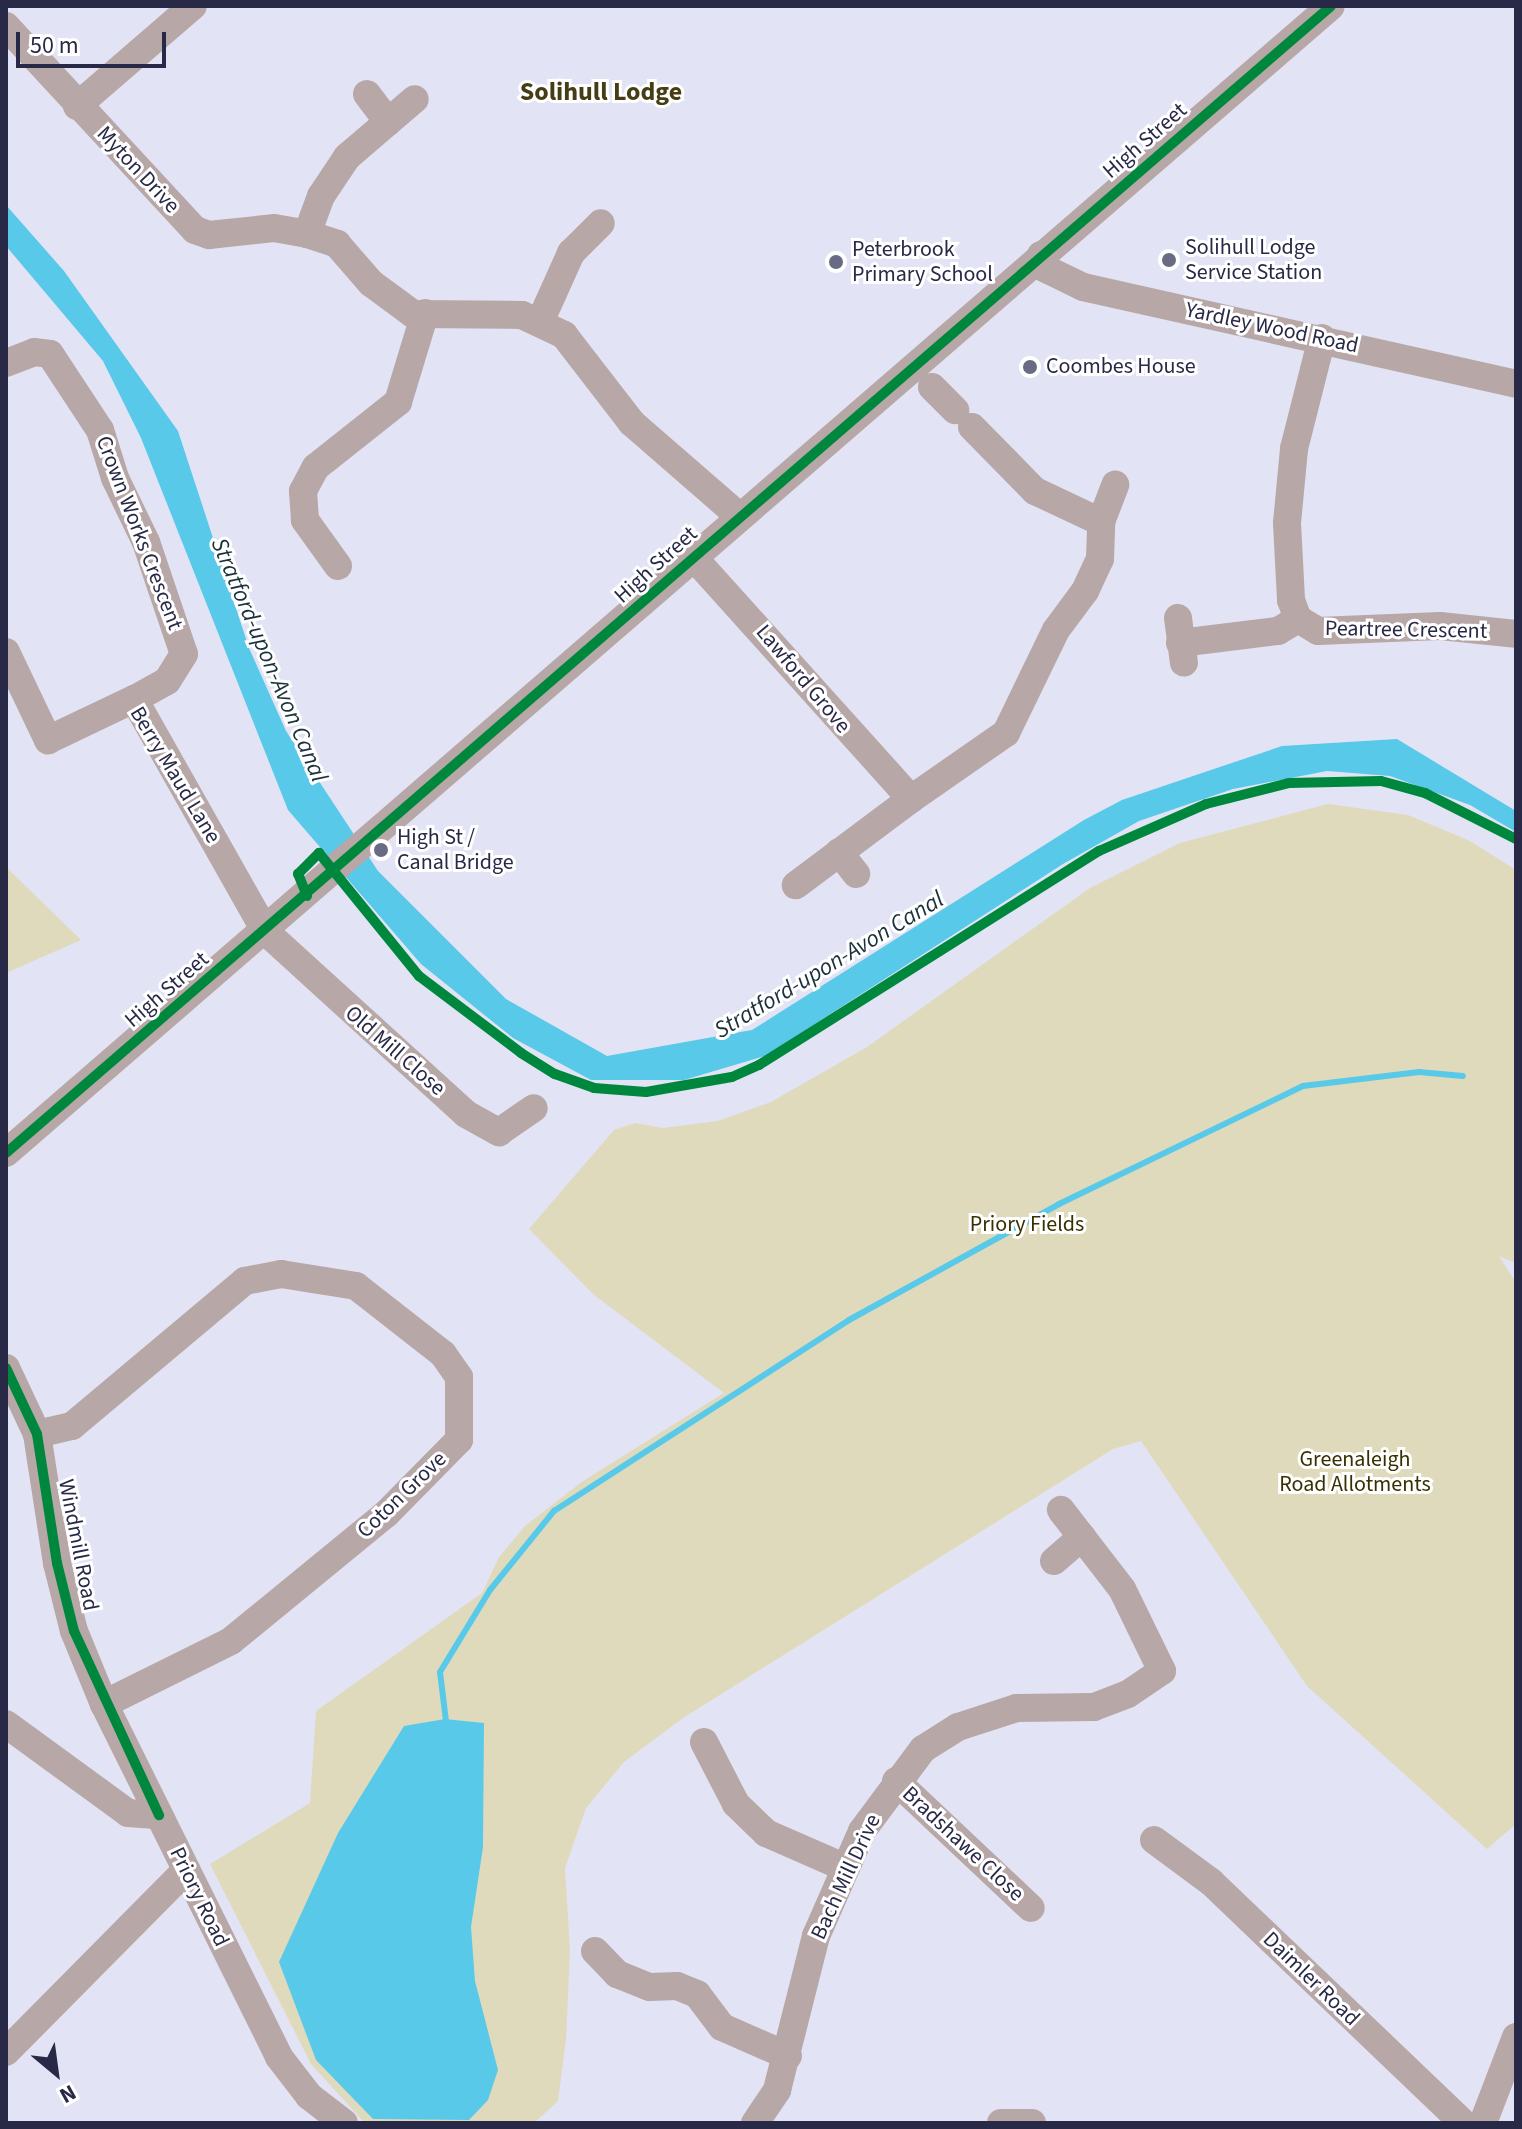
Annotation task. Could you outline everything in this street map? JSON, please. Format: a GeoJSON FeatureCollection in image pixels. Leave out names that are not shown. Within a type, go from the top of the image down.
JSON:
{"type":"FeatureCollection","features":[{"type":"Feature","properties":{"kind":"street"},"geometry":{"type":"LineString","coordinates":[[77,106],[193,6]]}},
{"type":"Feature","properties":{"kind":"street","name":"High Street"},"geometry":{"type":"LineString","coordinates":[[6,1153],[695,559],[738,515],[768,496],[1041,255],[1331,6]]}},
{"type":"Feature","properties":{"kind":"street","name":"Myton Drive"},"geometry":{"type":"LineString","coordinates":[[6,26],[195,230],[209,235],[274,228],[307,234],[337,244],[371,283],[413,314],[522,315],[540,322],[564,335],[632,423],[738,515]]}},
{"type":"Feature","properties":{"kind":"street"},"geometry":{"type":"LineString","coordinates":[[367,94],[388,122]]}},
{"type":"Feature","properties":{"kind":"street"},"geometry":{"type":"LineString","coordinates":[[307,234],[321,196],[347,157],[415,99]]}},
{"type":"Feature","properties":{"kind":"street"},"geometry":{"type":"LineString","coordinates":[[540,322],[571,253],[602,224]]}},
{"type":"Feature","properties":{"kind":"street","name":"Yardley Wood Road"},"geometry":{"type":"LineString","coordinates":[[1041,255],[1046,269],[1083,287],[1322,338],[1516,384]]}},
{"type":"Feature","properties":{"kind":"street"},"geometry":{"type":"LineString","coordinates":[[338,566],[305,520],[303,491],[316,467],[398,402],[425,313]]}},
{"type":"Feature","properties":{"kind":"street","name":"Peartree Crescent"},"geometry":{"type":"LineString","coordinates":[[1322,338],[1294,449],[1287,523],[1291,600],[1298,619],[1318,631],[1440,626],[1516,634]]}},
{"type":"Feature","properties":{"kind":"street","name":"Crown Works Crescent"},"geometry":{"type":"LineString","coordinates":[[6,363],[34,352],[50,354],[100,430],[115,478],[146,542],[184,654],[167,681],[134,699]]}},
{"type":"Feature","properties":{"kind":"street"},"geometry":{"type":"LineString","coordinates":[[932,387],[1035,491],[1101,522]]}},
{"type":"Feature","properties":{"kind":"street"},"geometry":{"type":"LineString","coordinates":[[796,885],[848,863],[911,799],[1006,733],[1056,630],[1085,591],[1100,559],[1101,522],[1115,485]]}},
{"type":"Feature","properties":{"kind":"street","name":"Lawford Grove"},"geometry":{"type":"LineString","coordinates":[[695,559],[911,799]]}},
{"type":"Feature","properties":{"kind":"street","name":"Peartree Crescent"},"geometry":{"type":"LineString","coordinates":[[1181,641],[1278,631],[1298,619]]}},
{"type":"Feature","properties":{"kind":"street","name":"Berry Maud Lane"},"geometry":{"type":"LineString","coordinates":[[6,652],[48,740],[134,699],[266,932]]}},
{"type":"Feature","properties":{"kind":"street","name":"Old Mill Close"},"geometry":{"type":"LineString","coordinates":[[266,932],[484,1128],[499,1132],[534,1108]]}},
{"type":"Feature","properties":{"kind":"street","name":"Coton Grove"},"geometry":{"type":"LineString","coordinates":[[37,1434],[72,1426],[245,1281],[281,1274],[337,1279],[356,1286],[443,1354],[459,1377],[459,1440],[386,1514],[231,1641],[104,1704]]}},
{"type":"Feature","properties":{"kind":"street","name":"Windmill Road"},"geometry":{"type":"LineString","coordinates":[[6,1368],[37,1434],[57,1563],[74,1631],[104,1704],[159,1815]]}},
{"type":"Feature","properties":{"kind":"street","name":"Bach Mill Drive"},"geometry":{"type":"LineString","coordinates":[[755,2123],[777,2090],[816,1936],[862,1831],[896,1781],[923,1749],[958,1727],[1017,1708],[1094,1707],[1171,1681],[1122,1589],[1061,1510]]}},
{"type":"Feature","properties":{"kind":"street"},"geometry":{"type":"LineString","coordinates":[[1054,1561],[1082,1537]]}},
{"type":"Feature","properties":{"kind":"street"},"geometry":{"type":"LineString","coordinates":[[6,1724],[128,1813],[159,1815]]}},
{"type":"Feature","properties":{"kind":"street"},"geometry":{"type":"LineString","coordinates":[[704,1742],[736,1804],[766,1833],[846,1868]]}},
{"type":"Feature","properties":{"kind":"street","name":"Bradshawe Close"},"geometry":{"type":"LineString","coordinates":[[896,1781],[1031,1908]]}},
{"type":"Feature","properties":{"kind":"street","name":"Priory Road"},"geometry":{"type":"LineString","coordinates":[[159,1815],[279,2057],[309,2096],[344,2123]]}},
{"type":"Feature","properties":{"kind":"street","name":"Daimler Road"},"geometry":{"type":"LineString","coordinates":[[1154,1840],[1211,1882],[1463,2123]]}},
{"type":"Feature","properties":{"kind":"street"},"geometry":{"type":"LineString","coordinates":[[6,2052],[186,1870]]}},
{"type":"Feature","properties":{"kind":"street"},"geometry":{"type":"LineString","coordinates":[[595,1951],[617,1974],[650,1987],[677,1986],[697,1994],[722,2027],[788,2056]]}},
{"type":"Feature","properties":{"kind":"street"},"geometry":{"type":"LineString","coordinates":[[1483,2123],[1516,2037]]}},
{"type":"Feature","properties":{"kind":"street"},"geometry":{"type":"LineString","coordinates":[[1001,2123],[1032,2123]]}},
{"type":"Feature","properties":{"kind":"green space","name":"Priory Fields"},"geometry":{"type":"Polygon","coordinates":[[[1328,804],[1408,815],[1470,841],[1516,870],[1516,1263],[1499,1256],[1516,1283],[1516,1824],[1487,1849],[1307,1686],[1141,1441],[1113,1449],[683,1718],[624,1762],[586,1808],[565,1868],[570,1950],[566,2040],[558,2101],[534,2123],[363,2121],[311,2064],[210,1864],[310,1803],[316,1711],[482,1593],[499,1557],[525,1526],[583,1481],[724,1393],[594,1295],[529,1229],[614,1130],[635,1123],[663,1128],[718,1121],[771,1102],[867,1047],[1090,888],[1180,843],[1328,804]]]}},
{"type":"Feature","properties":{"kind":"green space"},"geometry":{"type":"Polygon","coordinates":[[[6,867],[81,940],[6,973],[6,867]]]}},
{"type":"Feature","properties":{"kind":"water"},"geometry":{"type":"Polygon","coordinates":[[[6,205],[64,271],[178,431],[249,648],[286,731],[378,871],[506,999],[607,1056],[752,1030],[1084,820],[1122,800],[1282,746],[1397,739],[1516,811],[1516,832],[1470,805],[1390,776],[1327,771],[1233,789],[1139,821],[1063,864],[765,1056],[684,1080],[591,1080],[513,1038],[421,964],[288,810],[141,438],[103,361],[6,246],[6,205]]]}},
{"type":"Feature","properties":{"kind":"water"},"geometry":{"type":"Polygon","coordinates":[[[445,1719],[484,1723],[483,1847],[471,1927],[475,1981],[498,2070],[488,2100],[469,2120],[373,2119],[316,2060],[279,1962],[338,1833],[404,1726],[445,1719]]]}},
{"type":"Feature","properties":{"kind":"waterway"},"geometry":{"type":"LineString","coordinates":[[446,1721],[440,1672],[490,1590],[554,1511],[849,1320],[1059,1204],[1303,1086],[1419,1072],[1463,1076]]}},
{"type":"Feature","properties":{"kind":"cycle path"},"geometry":{"type":"LineString","coordinates":[[6,1153],[1331,6]]}},
{"type":"Feature","properties":{"kind":"cycle path"},"geometry":{"type":"LineString","coordinates":[[307,896],[298,874],[319,853],[419,976],[521,1053],[555,1074],[594,1088],[646,1092],[732,1077],[759,1065],[1099,851],[1206,804],[1289,783],[1381,781],[1425,793],[1516,839]]}},
{"type":"Feature","properties":{"kind":"cycle path"},"geometry":{"type":"LineString","coordinates":[[6,1368],[37,1434],[57,1563],[74,1631],[159,1815]]}},
{"type":"Feature","properties":{"kind":"place","name":"Solihull Lodge Service Station"},"geometry":{"type":"Point","coordinates":[1169,260]}},
{"type":"Feature","properties":{"kind":"place","name":"Peterbrook Primary School"},"geometry":{"type":"Point","coordinates":[836,262]}},
{"type":"Feature","properties":{"kind":"place","name":"Coombes House"},"geometry":{"type":"Point","coordinates":[1030,367]}},
{"type":"Feature","properties":{"kind":"place","name":"High St / Canal Bridge"},"geometry":{"type":"Point","coordinates":[381,850]}},
{"type":"Feature","properties":{"kind":"district","name":"Solihull Lodge"},"geometry":{"type":"Point","coordinates":[601,92]}},
{"type":"Feature","properties":{"kind":"water label","name":"Stratford-upon-Avon Canal"},"geometry":{"type":"Point","coordinates":[269,660]}},
{"type":"Feature","properties":{"kind":"water label","name":"Stratford-upon-Avon Canal"},"geometry":{"type":"Point","coordinates":[829,965]}},
{"type":"Feature","properties":{"kind":"park label","name":"Greenaleigh Road Allotments"},"geometry":{"type":"Point","coordinates":[1355,1472]}}]}
